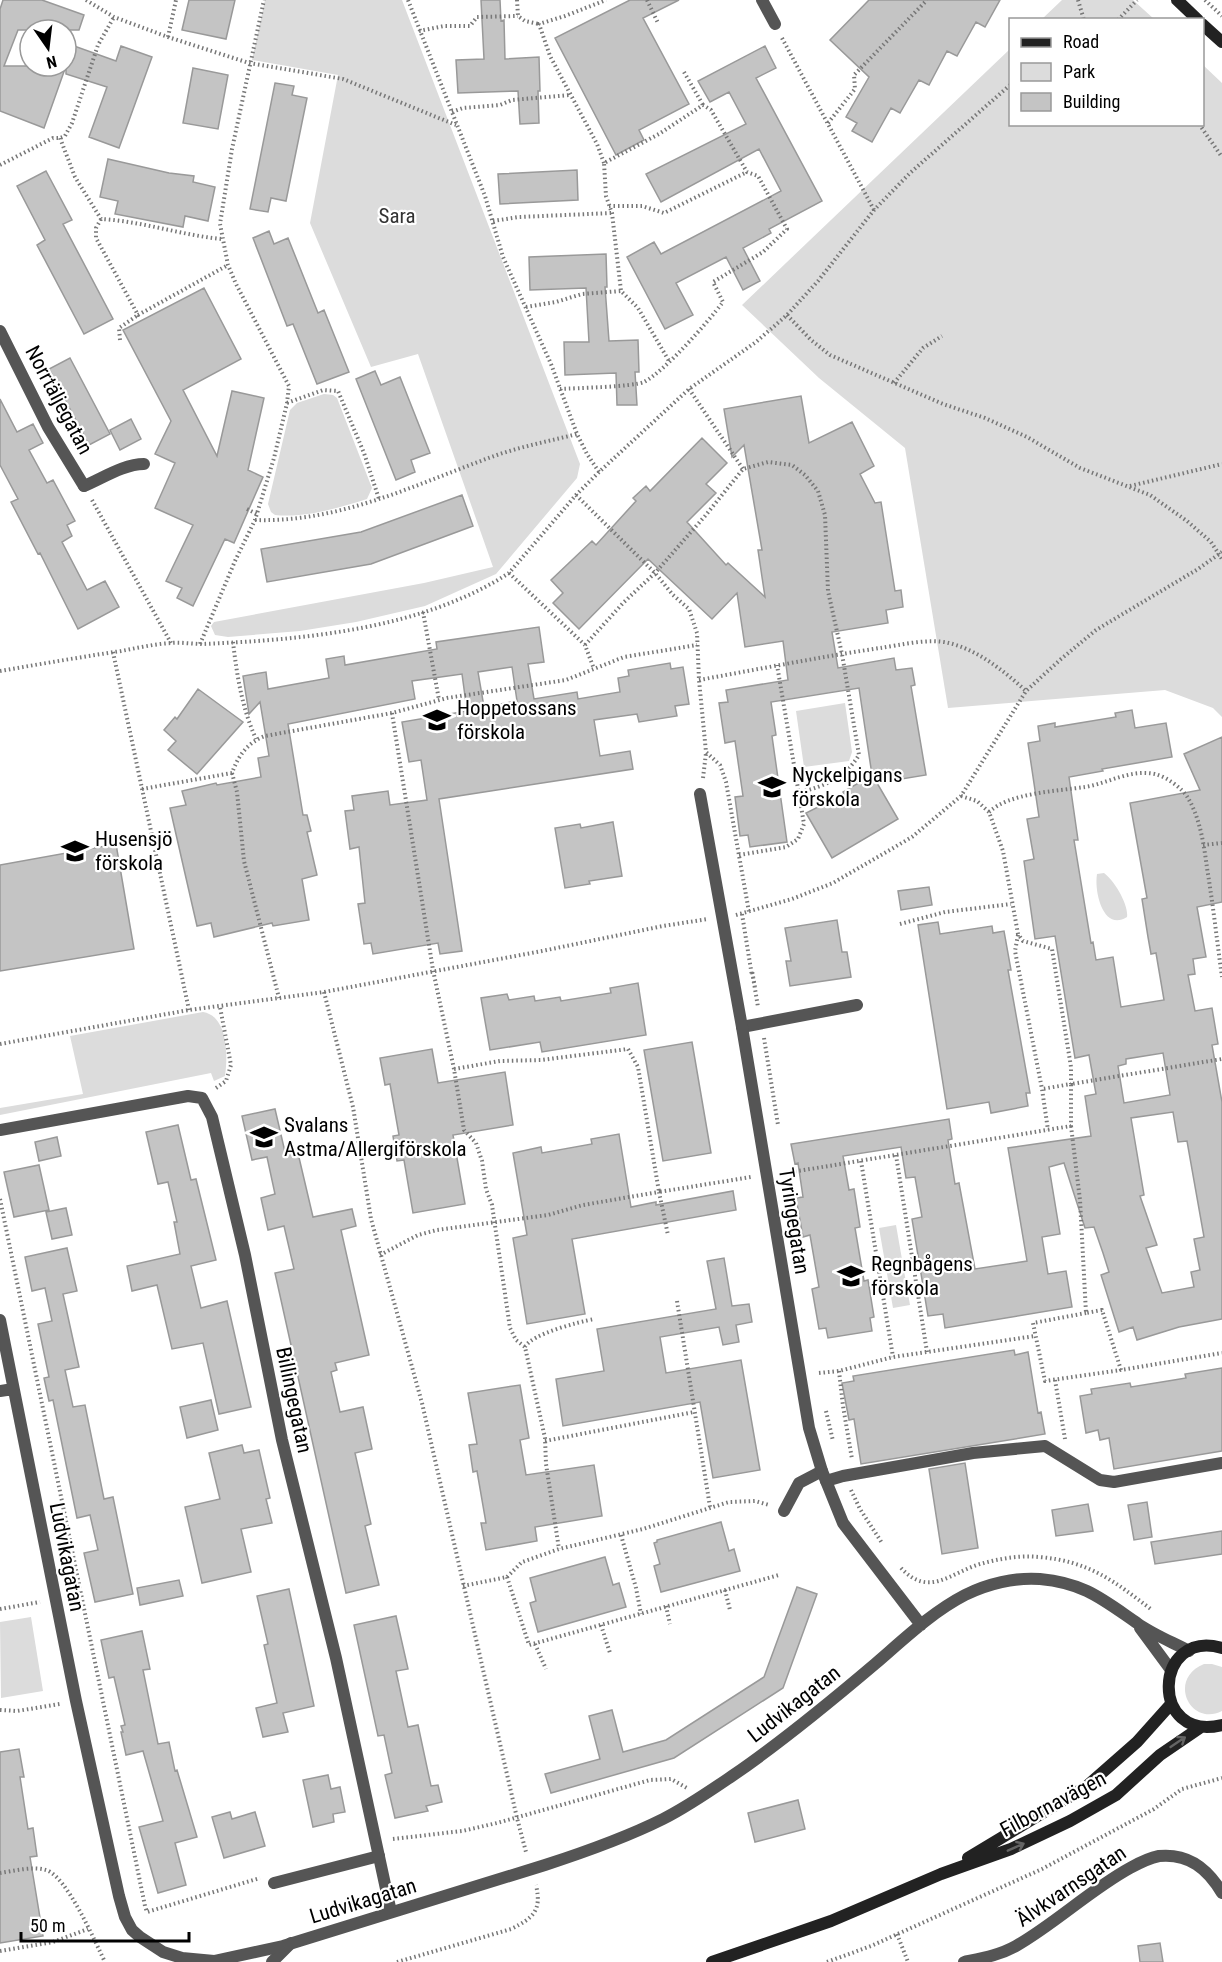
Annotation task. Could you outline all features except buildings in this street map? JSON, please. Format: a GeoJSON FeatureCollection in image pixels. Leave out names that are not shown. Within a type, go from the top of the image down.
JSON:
{"type":"FeatureCollection","features":[{"type":"Feature","properties":{"kind":"street"},"geometry":{"type":"LineString","coordinates":[[762,0],[775,24]]}},
{"type":"Feature","properties":{"kind":"street"},"geometry":{"type":"LineString","coordinates":[[1177,0],[1196,18]]}},
{"type":"Feature","properties":{"kind":"street"},"geometry":{"type":"LineString","coordinates":[[1204,25],[1222,42]]}},
{"type":"Feature","properties":{"kind":"street","name":"Norrtäljegatan"},"geometry":{"type":"LineString","coordinates":[[0,331],[48,427],[84,486]]}},
{"type":"Feature","properties":{"kind":"street"},"geometry":{"type":"LineString","coordinates":[[84,486],[137,464],[144,464]]}},
{"type":"Feature","properties":{"kind":"street","name":"Tyringegatan"},"geometry":{"type":"LineString","coordinates":[[700,794],[742,1027],[809,1428],[824,1476],[843,1523],[921,1625]]}},
{"type":"Feature","properties":{"kind":"street"},"geometry":{"type":"LineString","coordinates":[[742,1027],[857,1005]]}},
{"type":"Feature","properties":{"kind":"street"},"geometry":{"type":"LineString","coordinates":[[0,1130],[188,1096],[202,1098]]}},
{"type":"Feature","properties":{"kind":"street","name":"Billingegatan"},"geometry":{"type":"LineString","coordinates":[[202,1098],[212,1117],[245,1255],[282,1440],[336,1658],[391,1912]]}},
{"type":"Feature","properties":{"kind":"street","name":"Ludvikagatan"},"geometry":{"type":"LineString","coordinates":[[0,1320],[6,1390],[56,1600],[118,1896],[132,1930],[163,1952],[182,1958],[225,1961],[291,1943],[585,1852],[646,1827],[700,1797],[772,1748],[921,1625],[963,1596],[976,1590],[1026,1579],[1070,1584],[1097,1594],[1138,1624],[1189,1651]]}},
{"type":"Feature","properties":{"kind":"street"},"geometry":{"type":"LineString","coordinates":[[783,1510],[799,1483],[824,1476],[849,1475],[1028,1447],[1045,1446],[1100,1480],[1114,1482],[1222,1463]]}},
{"type":"Feature","properties":{"kind":"street","name":"Ludvikagatan"},"geometry":{"type":"LineString","coordinates":[[1138,1624],[1171,1670]]}},
{"type":"Feature","properties":{"kind":"street"},"geometry":{"type":"LineString","coordinates":[[1221,1647],[1199,1647],[1178,1659],[1171,1670],[1168,1693],[1171,1704],[1178,1715],[1188,1723],[1200,1727],[1222,1726]]}},
{"type":"Feature","properties":{"kind":"street","name":"Filbornavägen"},"geometry":{"type":"LineString","coordinates":[[941,1874],[1087,1786],[1137,1742],[1171,1704]]}},
{"type":"Feature","properties":{"kind":"street","name":"Filbornavägen"},"geometry":{"type":"LineString","coordinates":[[712,1962],[831,1921],[941,1874],[1011,1849],[1070,1821],[1116,1795],[1160,1755],[1200,1727]]}},
{"type":"Feature","properties":{"kind":"street"},"geometry":{"type":"LineString","coordinates":[[274,1883],[379,1856]]}},
{"type":"Feature","properties":{"kind":"street","name":"Älvkvarnsgatan"},"geometry":{"type":"LineString","coordinates":[[964,1962],[1000,1955],[1018,1945],[1114,1877],[1146,1860],[1160,1856],[1182,1858],[1202,1867],[1222,1893]]}},
{"type":"Feature","properties":{"kind":"street"},"geometry":{"type":"LineString","coordinates":[[272,1962],[291,1943]]}},
{"type":"Feature","properties":{"kind":"path"},"geometry":{"type":"LineString","coordinates":[[86,0],[114,17],[168,37],[249,63],[343,79],[457,125]]}},
{"type":"Feature","properties":{"kind":"path"},"geometry":{"type":"LineString","coordinates":[[168,37],[176,0]]}},
{"type":"Feature","properties":{"kind":"path"},"geometry":{"type":"LineString","coordinates":[[201,644],[235,561],[255,520],[274,458],[289,386],[228,265],[220,224],[249,63],[264,0]]}},
{"type":"Feature","properties":{"kind":"path"},"geometry":{"type":"LineString","coordinates":[[408,0],[486,196],[503,256],[577,434],[599,472]]}},
{"type":"Feature","properties":{"kind":"path"},"geometry":{"type":"LineString","coordinates":[[517,0],[518,16]]}},
{"type":"Feature","properties":{"kind":"path"},"geometry":{"type":"LineString","coordinates":[[419,31],[444,26],[470,26],[477,17],[518,16],[525,21],[539,24],[606,0]]}},
{"type":"Feature","properties":{"kind":"path"},"geometry":{"type":"LineString","coordinates":[[647,0],[658,23]]}},
{"type":"Feature","properties":{"kind":"path"},"geometry":{"type":"LineString","coordinates":[[828,123],[855,89],[854,75],[927,0]]}},
{"type":"Feature","properties":{"kind":"path"},"geometry":{"type":"LineString","coordinates":[[1078,0],[1083,18]]}},
{"type":"Feature","properties":{"kind":"path"},"geometry":{"type":"LineString","coordinates":[[1120,18],[1137,0]]}},
{"type":"Feature","properties":{"kind":"path"},"geometry":{"type":"LineString","coordinates":[[1205,0],[1222,16]]}},
{"type":"Feature","properties":{"kind":"path"},"geometry":{"type":"LineString","coordinates":[[0,165],[53,138],[64,136],[72,123],[98,45],[114,17]]}},
{"type":"Feature","properties":{"kind":"path"},"geometry":{"type":"LineString","coordinates":[[539,24],[550,56],[597,144],[604,163],[606,196],[612,213],[621,291],[638,308],[669,360]]}},
{"type":"Feature","properties":{"kind":"path"},"geometry":{"type":"LineString","coordinates":[[775,24],[874,210]]}},
{"type":"Feature","properties":{"kind":"path"},"geometry":{"type":"LineString","coordinates":[[560,389],[643,382],[711,318],[723,302],[712,282],[763,252],[787,229],[758,176],[747,172],[711,110],[703,105],[684,72]]}},
{"type":"Feature","properties":{"kind":"path"},"geometry":{"type":"LineString","coordinates":[[0,671],[171,643],[233,642],[300,637],[347,630],[423,612],[473,592],[509,573],[576,495],[599,472],[689,389],[756,342],[787,315],[818,281],[874,210],[910,173],[1009,86]]}},
{"type":"Feature","properties":{"kind":"path"},"geometry":{"type":"LineString","coordinates":[[452,112],[463,108],[500,105],[512,100],[570,95]]}},
{"type":"Feature","properties":{"kind":"path"},"geometry":{"type":"LineString","coordinates":[[604,163],[659,134],[703,105]]}},
{"type":"Feature","properties":{"kind":"path"},"geometry":{"type":"LineString","coordinates":[[1200,126],[1222,157]]}},
{"type":"Feature","properties":{"kind":"path"},"geometry":{"type":"LineString","coordinates":[[60,138],[75,177],[100,219]]}},
{"type":"Feature","properties":{"kind":"path"},"geometry":{"type":"LineString","coordinates":[[609,206],[642,206],[664,213],[747,172]]}},
{"type":"Feature","properties":{"kind":"path"},"geometry":{"type":"LineString","coordinates":[[493,221],[519,217],[612,213]]}},
{"type":"Feature","properties":{"kind":"path"},"geometry":{"type":"LineString","coordinates":[[100,219],[222,239]]}},
{"type":"Feature","properties":{"kind":"path"},"geometry":{"type":"LineString","coordinates":[[100,219],[96,228],[96,238],[138,315]]}},
{"type":"Feature","properties":{"kind":"path"},"geometry":{"type":"LineString","coordinates":[[120,340],[119,328],[228,265]]}},
{"type":"Feature","properties":{"kind":"path"},"geometry":{"type":"LineString","coordinates":[[526,307],[556,302],[582,294],[621,291]]}},
{"type":"Feature","properties":{"kind":"path"},"geometry":{"type":"LineString","coordinates":[[0,1044],[189,1010],[324,992],[663,926],[742,914],[833,884],[912,837],[961,796],[1026,691],[1096,630],[1221,555],[1211,542],[1187,521],[1150,495],[1099,477],[1026,437],[985,418],[943,404],[830,355],[811,340],[787,315]]}},
{"type":"Feature","properties":{"kind":"path"},"geometry":{"type":"LineString","coordinates":[[894,383],[923,348],[942,336]]}},
{"type":"Feature","properties":{"kind":"path"},"geometry":{"type":"LineString","coordinates":[[689,389],[743,469]]}},
{"type":"Feature","properties":{"kind":"path"},"geometry":{"type":"LineString","coordinates":[[287,403],[323,390],[338,391],[364,453],[379,499]]}},
{"type":"Feature","properties":{"kind":"path"},"geometry":{"type":"LineString","coordinates":[[255,520],[294,520],[351,509],[500,454],[577,434]]}},
{"type":"Feature","properties":{"kind":"path"},"geometry":{"type":"LineString","coordinates":[[585,645],[617,609],[655,573],[743,469],[768,462],[792,465],[805,475],[818,491],[825,514],[828,591],[842,654],[859,755],[850,769],[821,787],[800,792]]}},
{"type":"Feature","properties":{"kind":"path"},"geometry":{"type":"LineString","coordinates":[[1129,486],[1222,464]]}},
{"type":"Feature","properties":{"kind":"path"},"geometry":{"type":"LineString","coordinates":[[84,486],[171,643]]}},
{"type":"Feature","properties":{"kind":"path"},"geometry":{"type":"LineString","coordinates":[[576,495],[689,609],[698,633],[699,680],[706,752],[700,794]]}},
{"type":"Feature","properties":{"kind":"path"},"geometry":{"type":"LineString","coordinates":[[247,509],[257,514]]}},
{"type":"Feature","properties":{"kind":"path"},"geometry":{"type":"LineString","coordinates":[[509,573],[585,645],[594,669]]}},
{"type":"Feature","properties":{"kind":"path"},"geometry":{"type":"LineString","coordinates":[[423,612],[439,700]]}},
{"type":"Feature","properties":{"kind":"path"},"geometry":{"type":"LineString","coordinates":[[233,642],[238,682],[246,717],[256,739]]}},
{"type":"Feature","properties":{"kind":"path"},"geometry":{"type":"LineString","coordinates":[[699,680],[842,654],[918,643],[948,643],[978,656],[1006,673],[1026,691]]}},
{"type":"Feature","properties":{"kind":"path"},"geometry":{"type":"LineString","coordinates":[[279,998],[244,861],[237,792],[232,772],[237,760],[256,739],[392,714],[439,700],[566,680],[624,657],[697,645]]}},
{"type":"Feature","properties":{"kind":"path"},"geometry":{"type":"LineString","coordinates":[[113,652],[189,1010]]}},
{"type":"Feature","properties":{"kind":"path"},"geometry":{"type":"LineString","coordinates":[[739,855],[786,847],[798,839],[804,824],[777,665]]}},
{"type":"Feature","properties":{"kind":"path"},"geometry":{"type":"LineString","coordinates":[[392,714],[433,970],[464,1130],[476,1143],[495,1223],[510,1328],[516,1340],[525,1347]]}},
{"type":"Feature","properties":{"kind":"path"},"geometry":{"type":"LineString","coordinates":[[706,752],[720,765],[726,782],[749,912]]}},
{"type":"Feature","properties":{"kind":"path"},"geometry":{"type":"LineString","coordinates":[[142,789],[232,772]]}},
{"type":"Feature","properties":{"kind":"path"},"geometry":{"type":"LineString","coordinates":[[989,812],[997,804],[1023,797],[1095,785],[1114,777],[1136,773],[1157,774],[1174,783],[1188,797],[1198,823],[1217,931],[1222,977]]}},
{"type":"Feature","properties":{"kind":"path"},"geometry":{"type":"LineString","coordinates":[[961,796],[977,801],[989,812],[1003,851],[1018,934],[1023,941],[1052,949],[1071,1067],[1071,1126],[1080,1200],[1086,1313]]}},
{"type":"Feature","properties":{"kind":"path"},"geometry":{"type":"LineString","coordinates":[[1203,845],[1222,843]]}},
{"type":"Feature","properties":{"kind":"path"},"geometry":{"type":"LineString","coordinates":[[900,924],[945,912],[1011,904]]}},
{"type":"Feature","properties":{"kind":"path"},"geometry":{"type":"LineString","coordinates":[[742,914],[761,1024]]}},
{"type":"Feature","properties":{"kind":"path"},"geometry":{"type":"LineString","coordinates":[[1018,934],[1015,951],[1048,1130]]}},
{"type":"Feature","properties":{"kind":"path"},"geometry":{"type":"LineString","coordinates":[[761,1024],[752,971],[779,1131]]}},
{"type":"Feature","properties":{"kind":"path"},"geometry":{"type":"LineString","coordinates":[[324,992],[353,1107],[371,1219],[422,1403],[516,1818],[526,1852]]}},
{"type":"Feature","properties":{"kind":"path"},"geometry":{"type":"LineString","coordinates":[[202,1098],[226,1081],[231,1065],[220,1007]]}},
{"type":"Feature","properties":{"kind":"path"},"geometry":{"type":"LineString","coordinates":[[454,1069],[500,1061],[541,1060],[628,1049],[638,1067],[668,1235]]}},
{"type":"Feature","properties":{"kind":"path"},"geometry":{"type":"LineString","coordinates":[[1042,1089],[1222,1059]]}},
{"type":"Feature","properties":{"kind":"path"},"geometry":{"type":"LineString","coordinates":[[784,1163],[786,1173],[1071,1126]]}},
{"type":"Feature","properties":{"kind":"path"},"geometry":{"type":"LineString","coordinates":[[896,1155],[927,1352]]}},
{"type":"Feature","properties":{"kind":"path"},"geometry":{"type":"LineString","coordinates":[[861,1161],[893,1356]]}},
{"type":"Feature","properties":{"kind":"path"},"geometry":{"type":"LineString","coordinates":[[380,1255],[418,1235],[548,1215],[583,1205],[766,1174]]}},
{"type":"Feature","properties":{"kind":"path"},"geometry":{"type":"LineString","coordinates":[[0,1199],[147,1912],[261,1878],[274,1883]]}},
{"type":"Feature","properties":{"kind":"path"},"geometry":{"type":"LineString","coordinates":[[677,1301],[710,1507]]}},
{"type":"Feature","properties":{"kind":"path"},"geometry":{"type":"LineString","coordinates":[[1121,1370],[1102,1310],[1033,1323],[1045,1381],[1121,1370],[1222,1353]]}},
{"type":"Feature","properties":{"kind":"path"},"geometry":{"type":"LineString","coordinates":[[559,1549],[546,1464],[545,1441],[525,1347],[527,1342],[539,1337],[594,1319]]}},
{"type":"Feature","properties":{"kind":"path"},"geometry":{"type":"LineString","coordinates":[[821,1384],[819,1373],[839,1371],[893,1356],[1035,1336]]}},
{"type":"Feature","properties":{"kind":"path"},"geometry":{"type":"LineString","coordinates":[[839,1371],[849,1475],[872,1529],[884,1545]]}},
{"type":"Feature","properties":{"kind":"path"},"geometry":{"type":"LineString","coordinates":[[1055,1380],[1069,1462]]}},
{"type":"Feature","properties":{"kind":"path"},"geometry":{"type":"LineString","coordinates":[[825,1405],[834,1446]]}},
{"type":"Feature","properties":{"kind":"path"},"geometry":{"type":"LineString","coordinates":[[545,1441],[693,1412]]}},
{"type":"Feature","properties":{"kind":"path"},"geometry":{"type":"LineString","coordinates":[[463,1586],[507,1577],[522,1562],[559,1549],[621,1535],[729,1502],[755,1501],[783,1510]]}},
{"type":"Feature","properties":{"kind":"path"},"geometry":{"type":"LineString","coordinates":[[621,1535],[641,1614]]}},
{"type":"Feature","properties":{"kind":"path"},"geometry":{"type":"LineString","coordinates":[[896,1560],[909,1575],[924,1582],[943,1580],[978,1565],[1008,1558],[1037,1557],[1070,1562],[1098,1572],[1157,1614]]}},
{"type":"Feature","properties":{"kind":"path"},"geometry":{"type":"LineString","coordinates":[[507,1577],[529,1645],[779,1575]]}},
{"type":"Feature","properties":{"kind":"path"},"geometry":{"type":"LineString","coordinates":[[725,1590],[730,1610]]}},
{"type":"Feature","properties":{"kind":"path"},"geometry":{"type":"LineString","coordinates":[[0,1609],[56,1600]]}},
{"type":"Feature","properties":{"kind":"path"},"geometry":{"type":"LineString","coordinates":[[666,1606],[670,1624]]}},
{"type":"Feature","properties":{"kind":"path"},"geometry":{"type":"LineString","coordinates":[[601,1624],[610,1653]]}},
{"type":"Feature","properties":{"kind":"path"},"geometry":{"type":"LineString","coordinates":[[535,1644],[546,1669]]}},
{"type":"Feature","properties":{"kind":"path"},"geometry":{"type":"LineString","coordinates":[[0,1710],[17,1711],[76,1701]]}},
{"type":"Feature","properties":{"kind":"path"},"geometry":{"type":"LineString","coordinates":[[827,1962],[897,1934],[1042,1869],[1154,1809],[1182,1789],[1222,1778]]}},
{"type":"Feature","properties":{"kind":"path"},"geometry":{"type":"LineString","coordinates":[[376,1842],[462,1831],[660,1779],[672,1779],[700,1797]]}},
{"type":"Feature","properties":{"kind":"path"},"geometry":{"type":"LineString","coordinates":[[0,1873],[37,1868],[53,1873],[65,1886],[105,1962]]}},
{"type":"Feature","properties":{"kind":"path"},"geometry":{"type":"LineString","coordinates":[[397,1962],[511,1929],[523,1923],[535,1913],[538,1904],[536,1884]]}},
{"type":"Feature","properties":{"kind":"path"},"geometry":{"type":"LineString","coordinates":[[0,1951],[53,1942],[88,1929]]}},
{"type":"Feature","properties":{"kind":"path"},"geometry":{"type":"LineString","coordinates":[[897,1934],[909,1962]]}},
{"type":"Feature","properties":{"kind":"green space","name":"Sara"},"geometry":{"type":"Polygon","coordinates":[[[265,0],[402,0],[580,464],[577,478],[496,574],[425,606],[356,622],[300,631],[228,637],[215,635],[211,626],[214,622],[424,583],[493,567],[418,354],[371,367],[310,223],[338,75],[252,60],[265,0]]]}},
{"type":"Feature","properties":{"kind":"green space"},"geometry":{"type":"Polygon","coordinates":[[[1062,0],[1133,0],[1153,18],[1043,18],[1062,0]]]}},
{"type":"Feature","properties":{"kind":"green space"},"geometry":{"type":"Polygon","coordinates":[[[1009,50],[1009,126],[1204,126],[1204,66],[1222,83],[1222,717],[1213,708],[1165,690],[948,708],[905,448],[819,378],[742,305],[1009,50]]]}},
{"type":"Feature","properties":{"kind":"green space"},"geometry":{"type":"Polygon","coordinates":[[[324,394],[337,398],[372,488],[367,499],[345,506],[310,514],[275,515],[268,504],[290,410],[297,403],[324,394]]]}},
{"type":"Feature","properties":{"kind":"green space"},"geometry":{"type":"Polygon","coordinates":[[[845,703],[852,752],[849,761],[804,767],[796,711],[845,703]]]}},
{"type":"Feature","properties":{"kind":"green space"},"geometry":{"type":"Polygon","coordinates":[[[1104,873],[1120,893],[1126,906],[1127,917],[1119,920],[1112,919],[1102,908],[1096,881],[1097,874],[1104,873]]]}},
{"type":"Feature","properties":{"kind":"green space"},"geometry":{"type":"Polygon","coordinates":[[[203,1012],[211,1015],[222,1029],[226,1048],[225,1076],[214,1081],[211,1073],[0,1115],[0,1108],[83,1094],[70,1036],[203,1012]]]}},
{"type":"Feature","properties":{"kind":"green space"},"geometry":{"type":"Polygon","coordinates":[[[896,1225],[910,1305],[893,1308],[879,1228],[896,1225]]]}},
{"type":"Feature","properties":{"kind":"green space"},"geometry":{"type":"Polygon","coordinates":[[[31,1617],[43,1691],[1,1698],[0,1622],[31,1617]]]}},
{"type":"Feature","properties":{"kind":"green space"},"geometry":{"type":"Polygon","coordinates":[[[1204,1664],[1222,1667],[1222,1711],[1211,1714],[1200,1713],[1192,1707],[1185,1690],[1187,1680],[1193,1671],[1204,1664]]]}},
{"type":"Feature","properties":{"kind":"place","name":"Hoppetossans förskola"},"geometry":{"type":"Point","coordinates":[437,720]}},
{"type":"Feature","properties":{"kind":"place","name":"Nyckelpigans förskola"},"geometry":{"type":"Point","coordinates":[772,787]}},
{"type":"Feature","properties":{"kind":"place","name":"Husensjö förskola"},"geometry":{"type":"Point","coordinates":[75,851]}},
{"type":"Feature","properties":{"kind":"place","name":"Svalans Astma/Allergiförskola"},"geometry":{"type":"Point","coordinates":[264,1137]}},
{"type":"Feature","properties":{"kind":"place","name":"Regnbågens förskola"},"geometry":{"type":"Point","coordinates":[851,1276]}}]}
